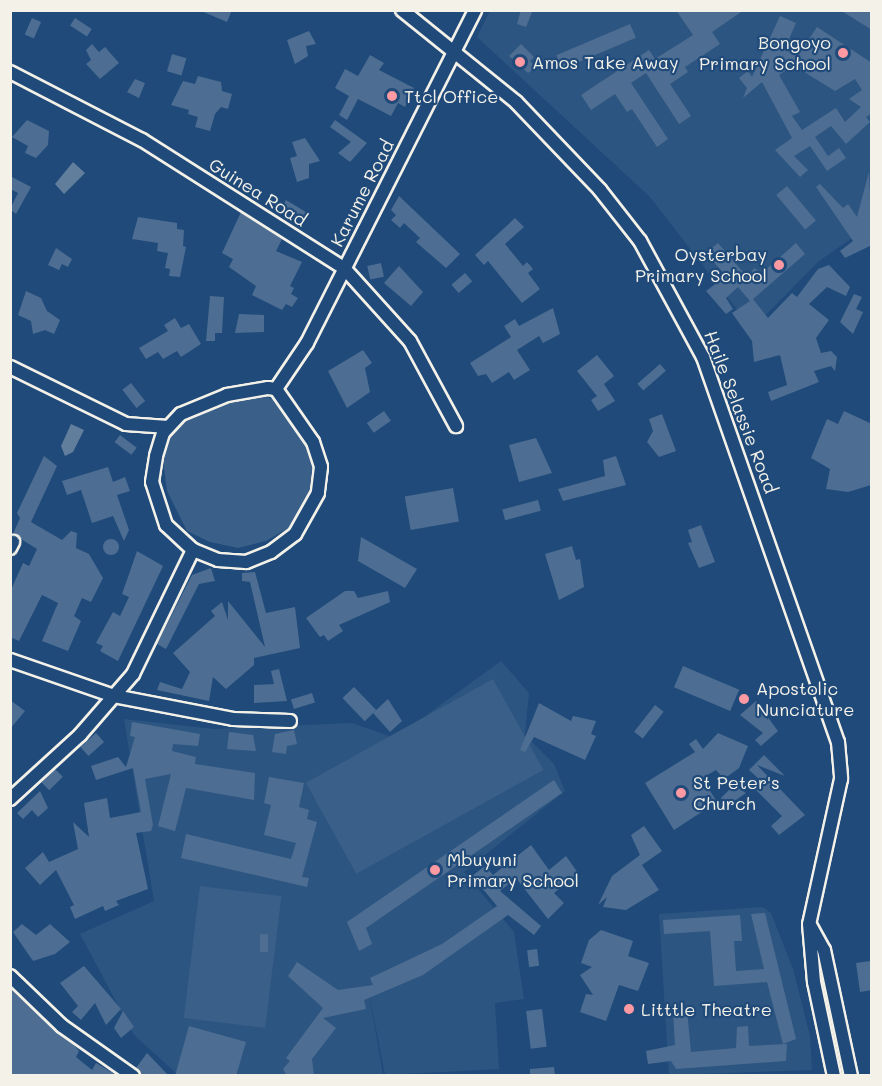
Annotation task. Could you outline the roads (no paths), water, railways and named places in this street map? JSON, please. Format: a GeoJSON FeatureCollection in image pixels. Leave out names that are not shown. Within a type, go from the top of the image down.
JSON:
{"type":"FeatureCollection","features":[{"type":"Feature","properties":{"kind":"street","name":"Haile Selassie Road"},"geometry":{"type":"LineString","coordinates":[[402,10],[455,49],[544,128],[600,189],[640,241],[703,357],[838,742],[841,778],[809,924],[814,982],[834,1076]]}},
{"type":"Feature","properties":{"kind":"street","name":"Karume Road"},"geometry":{"type":"LineString","coordinates":[[276,389],[307,342],[475,10]]}},
{"type":"Feature","properties":{"kind":"street","name":"Guinea Road"},"geometry":{"type":"LineString","coordinates":[[10,72],[142,140],[344,268],[410,341],[456,426]]}},
{"type":"Feature","properties":{"kind":"street"},"geometry":{"type":"LineString","coordinates":[[10,367],[126,424],[168,427]]}},
{"type":"Feature","properties":{"kind":"street"},"geometry":{"type":"LineString","coordinates":[[276,389],[313,442],[321,467],[318,492],[308,516],[295,534],[271,552],[246,562],[218,560],[193,550],[166,525],[152,482],[168,427],[180,414],[227,395],[276,389]]}},
{"type":"Feature","properties":{"kind":"street"},"geometry":{"type":"LineString","coordinates":[[10,799],[80,735],[133,674],[193,550]]}},
{"type":"Feature","properties":{"kind":"street"},"geometry":{"type":"LineString","coordinates":[[10,660],[114,696],[233,719],[290,721]]}},
{"type":"Feature","properties":{"kind":"street"},"geometry":{"type":"LineString","coordinates":[[809,924],[824,950],[851,1076]]}},
{"type":"Feature","properties":{"kind":"street"},"geometry":{"type":"LineString","coordinates":[[10,976],[62,1026],[133,1076]]}},
{"type":"Feature","properties":{"kind":"place","name":"Bongoyo Primary School"},"geometry":{"type":"Point","coordinates":[843,53]}},
{"type":"Feature","properties":{"kind":"place","name":"Amos Take Away"},"geometry":{"type":"Point","coordinates":[520,62]}},
{"type":"Feature","properties":{"kind":"place","name":"Ttcl Office"},"geometry":{"type":"Point","coordinates":[392,96]}},
{"type":"Feature","properties":{"kind":"place","name":"Oysterbay Primary School"},"geometry":{"type":"Point","coordinates":[779,265]}},
{"type":"Feature","properties":{"kind":"place","name":"Apostolic Nunciature"},"geometry":{"type":"Point","coordinates":[744,699]}},
{"type":"Feature","properties":{"kind":"place","name":"St Peter's Church"},"geometry":{"type":"Point","coordinates":[681,793]}},
{"type":"Feature","properties":{"kind":"place","name":"Mbuyuni Primary School"},"geometry":{"type":"Point","coordinates":[435,870]}},
{"type":"Feature","properties":{"kind":"place","name":"Litttle Theatre"},"geometry":{"type":"Point","coordinates":[629,1009]}}]}
